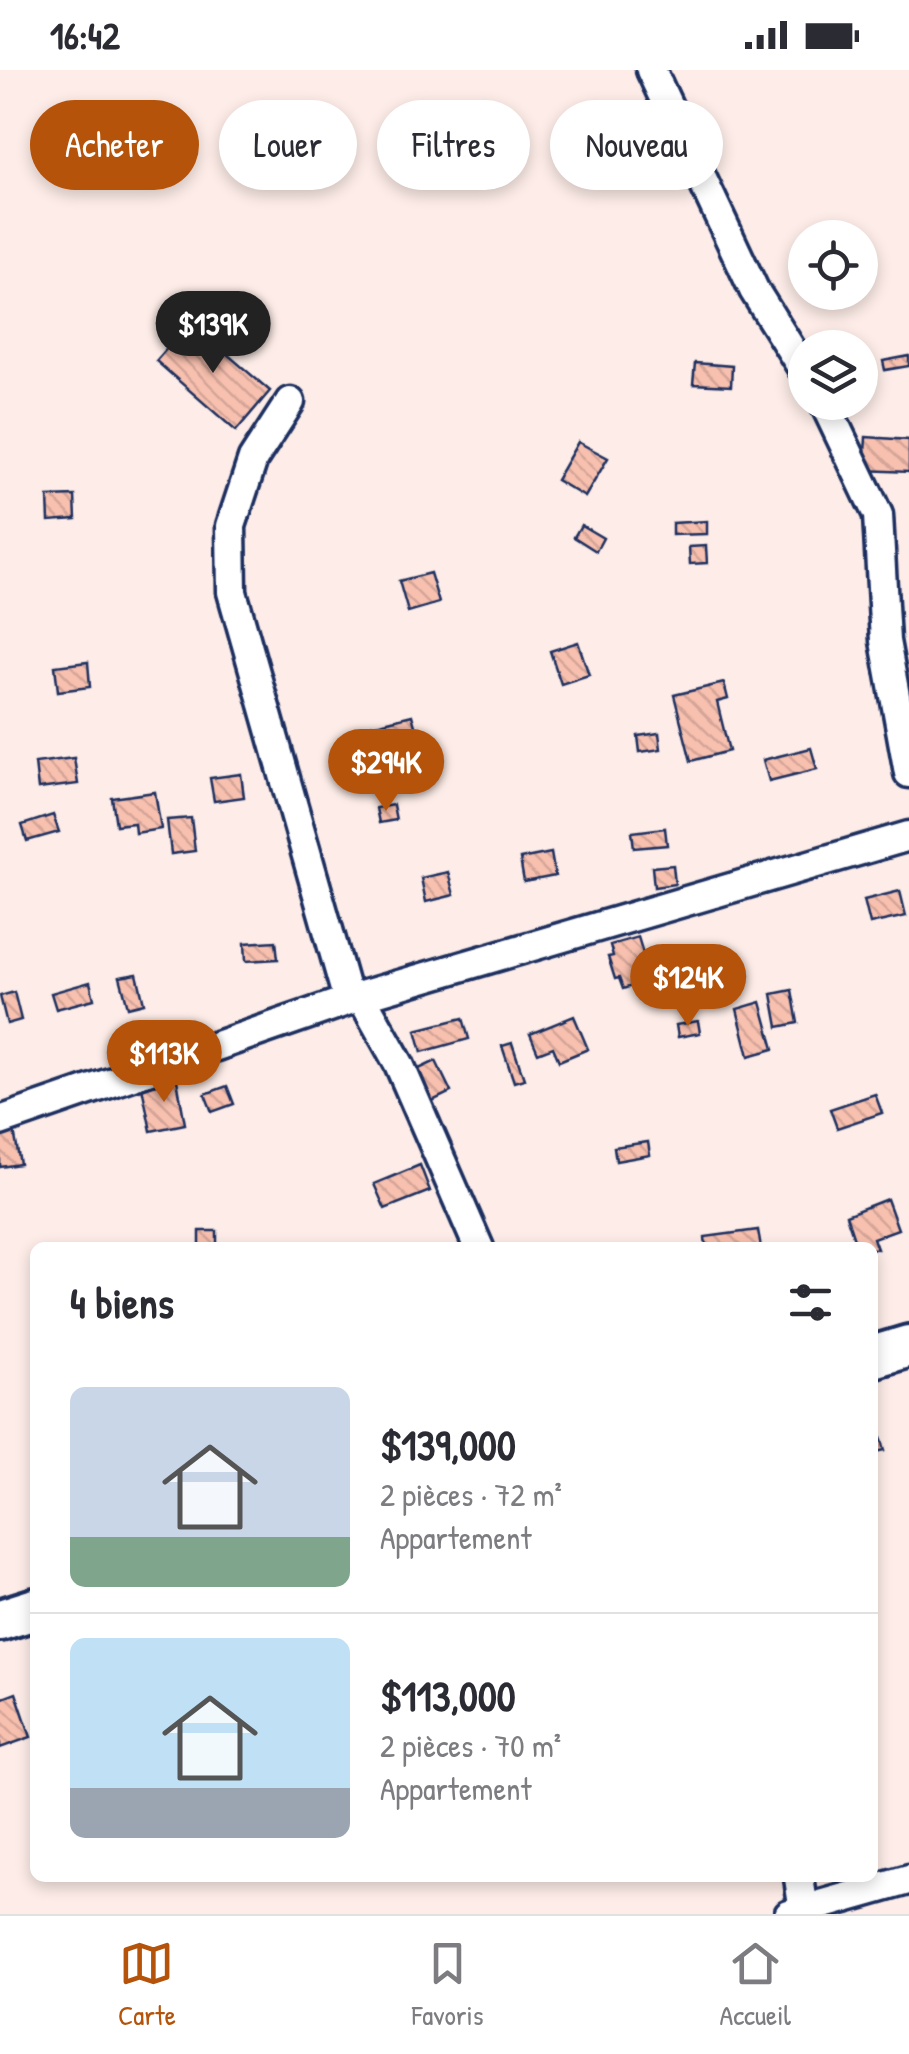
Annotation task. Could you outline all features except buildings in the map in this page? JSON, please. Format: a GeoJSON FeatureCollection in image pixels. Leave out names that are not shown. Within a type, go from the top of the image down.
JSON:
{"type":"FeatureCollection","features":[{"type":"Feature","properties":{"kind":"main road"},"geometry":{"type":"LineString","coordinates":[[878,1355],[909,1346]]}},
{"type":"Feature","properties":{"kind":"main road"},"geometry":{"type":"LineString","coordinates":[[0,1620],[30,1611]]}},
{"type":"Feature","properties":{"kind":"street"},"geometry":{"type":"LineString","coordinates":[[652,70],[670,116],[754,290],[788,345]]}},
{"type":"Feature","properties":{"kind":"street"},"geometry":{"type":"LineString","coordinates":[[290,402],[253,458],[231,526],[232,592],[354,998],[398,1064],[477,1242]]}},
{"type":"Feature","properties":{"kind":"street"},"geometry":{"type":"LineString","coordinates":[[833,420],[878,515],[885,641],[909,773]]}},
{"type":"Feature","properties":{"kind":"street"},"geometry":{"type":"LineString","coordinates":[[0,1121],[354,998],[909,836]]}},
{"type":"Feature","properties":{"kind":"street"},"geometry":{"type":"LineString","coordinates":[[799,1882],[796,1912],[909,1880]]}}]}
